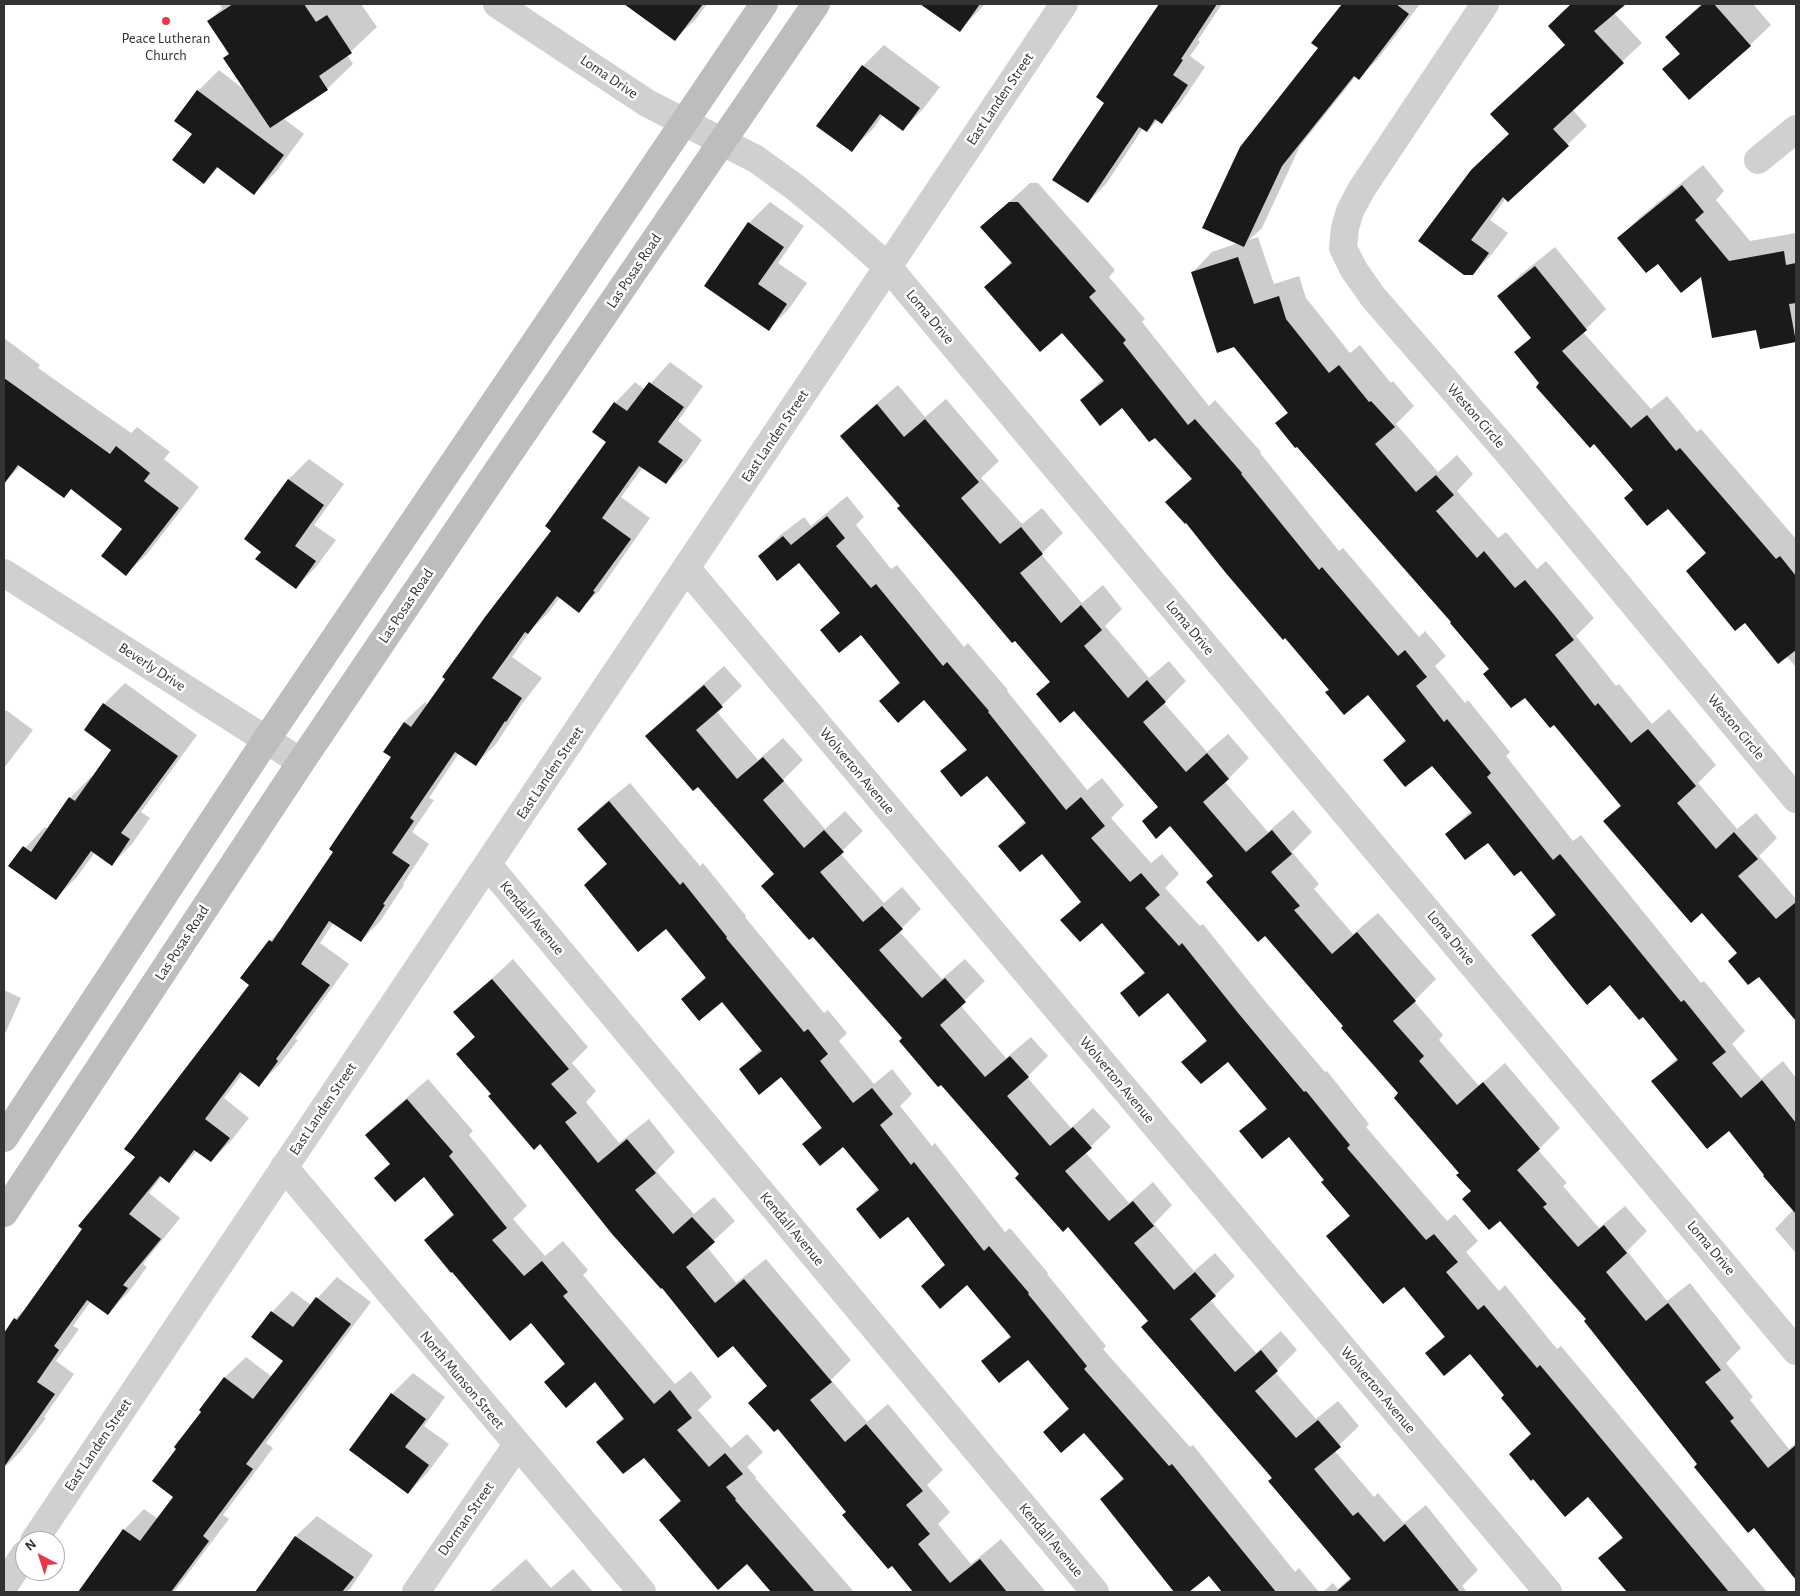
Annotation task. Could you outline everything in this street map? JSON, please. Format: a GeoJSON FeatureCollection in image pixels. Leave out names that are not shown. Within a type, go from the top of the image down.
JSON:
{"type":"FeatureCollection","features":[{"type":"Feature","properties":{"kind":"main road"},"geometry":{"type":"LineString","coordinates":[[4,1138],[266,740],[764,4]]}},
{"type":"Feature","properties":{"kind":"main road","name":"Las Posas Road"},"geometry":{"type":"LineString","coordinates":[[4,1213],[301,762],[816,4]]}},
{"type":"Feature","properties":{"kind":"street","name":"Loma Drive"},"geometry":{"type":"LineString","coordinates":[[497,4],[647,103],[756,159],[796,188],[888,267],[1796,1351]]}},
{"type":"Feature","properties":{"kind":"street","name":"East Landen Street"},"geometry":{"type":"LineString","coordinates":[[41,1531],[1064,4]]}},
{"type":"Feature","properties":{"kind":"street","name":"Weston Circle"},"geometry":{"type":"LineString","coordinates":[[1485,4],[1361,190],[1350,211],[1345,228],[1343,248],[1354,270],[1373,297],[1510,455],[1796,800]]}},
{"type":"Feature","properties":{"kind":"street"},"geometry":{"type":"LineString","coordinates":[[1758,160],[1796,129]]}},
{"type":"Feature","properties":{"kind":"street","name":"Wolverton Avenue"},"geometry":{"type":"LineString","coordinates":[[687,569],[1548,1592]]}},
{"type":"Feature","properties":{"kind":"street","name":"Beverly Drive"},"geometry":{"type":"LineString","coordinates":[[4,572],[301,762]]}},
{"type":"Feature","properties":{"kind":"street","name":"Kendall Avenue"},"geometry":{"type":"LineString","coordinates":[[488,865],[1095,1592]]}},
{"type":"Feature","properties":{"kind":"street","name":"North Munson Street"},"geometry":{"type":"LineString","coordinates":[[284,1167],[642,1592]]}},
{"type":"Feature","properties":{"kind":"street","name":"Dorman Street"},"geometry":{"type":"LineString","coordinates":[[416,1592],[517,1445]]}},
{"type":"Feature","properties":{"kind":"street"},"geometry":{"type":"LineString","coordinates":[[4,1586],[15,1569]]}},
{"type":"Feature","properties":{"kind":"building"},"geometry":{"type":"Polygon","coordinates":[[[233,4],[304,4],[316,22],[327,15],[352,53],[319,76],[328,90],[270,128],[223,58],[229,54],[207,21],[233,4]]]}},
{"type":"Feature","properties":{"kind":"building"},"geometry":{"type":"Polygon","coordinates":[[[624,4],[703,4],[675,41],[624,4]]]}},
{"type":"Feature","properties":{"kind":"building"},"geometry":{"type":"Polygon","coordinates":[[[920,4],[980,4],[960,32],[920,4]]]}},
{"type":"Feature","properties":{"kind":"building"},"geometry":{"type":"Polygon","coordinates":[[[1159,4],[1217,4],[1181,59],[1183,60],[1173,75],[1188,85],[1162,124],[1155,119],[1147,132],[1139,127],[1088,203],[1052,180],[1104,103],[1096,97],[1159,4]]]}},
{"type":"Feature","properties":{"kind":"building"},"geometry":{"type":"Polygon","coordinates":[[[1342,4],[1396,4],[1409,14],[1359,80],[1354,76],[1282,166],[1244,247],[1202,228],[1240,147],[1318,48],[1311,43],[1342,4]]]}},
{"type":"Feature","properties":{"kind":"building"},"geometry":{"type":"Polygon","coordinates":[[[1571,4],[1626,4],[1594,31],[1624,63],[1553,129],[1569,146],[1508,202],[1503,197],[1471,240],[1489,253],[1473,275],[1464,275],[1418,241],[1471,170],[1509,134],[1490,114],[1565,45],[1548,26],[1571,4]]]}},
{"type":"Feature","properties":{"kind":"building"},"geometry":{"type":"Polygon","coordinates":[[[1703,4],[1714,4],[1751,46],[1689,100],[1662,69],[1680,54],[1665,37],[1703,4]]]}},
{"type":"Feature","properties":{"kind":"building"},"geometry":{"type":"Polygon","coordinates":[[[862,65],[920,108],[903,131],[880,114],[852,152],[816,126],[862,65]]]}},
{"type":"Feature","properties":{"kind":"building"},"geometry":{"type":"Polygon","coordinates":[[[197,90],[284,155],[254,195],[217,167],[204,184],[172,160],[192,134],[174,121],[197,90]]]}},
{"type":"Feature","properties":{"kind":"building"},"geometry":{"type":"Polygon","coordinates":[[[1682,185],[1704,212],[1695,220],[1729,261],[1784,251],[1786,265],[1796,263],[1796,303],[1789,304],[1796,342],[1760,349],[1756,330],[1712,338],[1701,277],[1681,293],[1658,264],[1646,273],[1617,238],[1682,185]]]}},
{"type":"Feature","properties":{"kind":"building"},"geometry":{"type":"Polygon","coordinates":[[[1009,202],[1018,202],[1096,291],[1089,297],[1126,340],[1123,343],[1188,425],[1195,419],[1242,473],[1319,570],[1322,567],[1398,656],[1405,650],[1427,677],[1416,686],[1444,722],[1447,719],[1491,773],[1487,777],[1553,860],[1560,854],[1681,1002],[1684,1000],[1726,1052],[1712,1063],[1741,1098],[1762,1080],[1796,1123],[1796,1214],[1763,1176],[1729,1131],[1707,1149],[1651,1081],[1678,1060],[1643,1017],[1639,1020],[1610,985],[1587,1005],[1568,982],[1531,935],[1556,915],[1521,871],[1514,876],[1488,843],[1465,860],[1445,834],[1472,813],[1432,766],[1405,787],[1383,760],[1406,741],[1368,695],[1344,715],[1325,692],[1329,690],[1285,638],[1283,640],[1186,523],[1165,502],[1192,479],[1155,438],[1149,442],[1122,408],[1100,426],[1080,400],[1104,381],[1062,333],[1040,352],[984,287],[1012,263],[980,227],[1009,202]]]}},
{"type":"Feature","properties":{"kind":"building"},"geometry":{"type":"Polygon","coordinates":[[[748,222],[784,247],[758,284],[787,304],[769,331],[704,286],[748,222]]]}},
{"type":"Feature","properties":{"kind":"building"},"geometry":{"type":"Polygon","coordinates":[[[1238,257],[1254,304],[1279,296],[1286,319],[1329,373],[1339,365],[1369,402],[1371,401],[1395,427],[1375,444],[1416,492],[1436,475],[1454,495],[1436,511],[1477,558],[1484,551],[1515,588],[1525,580],[1555,616],[1574,640],[1555,655],[1595,706],[1598,703],[1631,743],[1648,729],[1696,786],[1677,803],[1716,849],[1734,832],[1758,859],[1738,876],[1776,919],[1796,902],[1796,1021],[1759,977],[1748,985],[1728,961],[1737,953],[1702,913],[1691,923],[1603,821],[1621,806],[1554,725],[1550,728],[1525,698],[1511,708],[1483,674],[1489,669],[1451,622],[1297,447],[1295,448],[1275,423],[1288,413],[1234,347],[1217,353],[1191,272],[1238,257]]]}},
{"type":"Feature","properties":{"kind":"building"},"geometry":{"type":"Polygon","coordinates":[[[1535,266],[1587,330],[1562,351],[1631,428],[1647,415],[1676,451],[1680,448],[1776,559],[1780,556],[1796,576],[1796,650],[1778,664],[1745,623],[1735,631],[1686,571],[1706,553],[1668,509],[1647,526],[1624,498],[1633,490],[1594,444],[1590,448],[1536,387],[1539,383],[1514,352],[1531,338],[1497,296],[1535,266]]]}},
{"type":"Feature","properties":{"kind":"building"},"geometry":{"type":"Polygon","coordinates":[[[4,378],[110,454],[116,446],[150,473],[144,481],[179,508],[126,576],[101,556],[122,529],[71,489],[64,498],[18,465],[4,484],[4,378]]]}},
{"type":"Feature","properties":{"kind":"building"},"geometry":{"type":"Polygon","coordinates":[[[649,382],[684,407],[658,442],[683,460],[666,484],[639,466],[602,518],[631,539],[593,591],[595,592],[579,613],[557,596],[528,634],[525,632],[492,678],[522,698],[476,766],[455,752],[410,818],[414,821],[392,853],[410,865],[383,904],[385,905],[361,942],[329,921],[301,964],[330,985],[276,1059],[278,1061],[259,1087],[240,1072],[205,1119],[230,1138],[211,1162],[194,1150],[169,1183],[160,1176],[129,1214],[161,1239],[123,1285],[128,1288],[108,1315],[87,1300],[54,1346],[59,1350],[37,1382],[55,1394],[4,1467],[4,1333],[14,1318],[17,1320],[82,1229],[78,1226],[135,1157],[124,1149],[249,985],[240,978],[269,940],[272,942],[333,852],[329,849],[391,757],[383,752],[404,722],[411,727],[445,679],[442,677],[551,531],[545,526],[606,442],[592,432],[614,402],[627,411],[649,382]]]}},
{"type":"Feature","properties":{"kind":"building"},"geometry":{"type":"Polygon","coordinates":[[[877,404],[904,437],[925,419],[979,482],[961,498],[1000,544],[1021,527],[1043,554],[1020,573],[1061,623],[1081,605],[1102,630],[1084,646],[1128,698],[1147,680],[1166,702],[1143,722],[1186,772],[1207,753],[1229,779],[1203,802],[1246,852],[1272,830],[1292,854],[1271,872],[1300,906],[1294,910],[1332,954],[1357,932],[1416,1001],[1393,1021],[1424,1056],[1419,1061],[1457,1105],[1483,1082],[1540,1149],[1517,1170],[1547,1204],[1543,1207],[1578,1247],[1604,1225],[1627,1253],[1606,1272],[1646,1321],[1668,1303],[1721,1370],[1705,1382],[1734,1418],[1730,1421],[1768,1468],[1796,1445],[1796,1580],[1754,1528],[1748,1533],[1694,1467],[1697,1464],[1584,1321],[1586,1319],[1500,1221],[1489,1230],[1462,1199],[1471,1191],[1456,1175],[1459,1173],[1394,1098],[1398,1093],[1341,1028],[1343,1026],[1265,936],[1258,942],[1206,882],[1213,876],[1170,826],[1156,839],[1142,821],[1158,807],[1074,711],[1060,723],[1036,694],[1050,682],[1015,641],[1012,643],[897,508],[900,506],[840,436],[877,404]]]}},
{"type":"Feature","properties":{"kind":"building"},"geometry":{"type":"Polygon","coordinates":[[[288,479],[324,505],[295,546],[316,561],[296,589],[255,559],[261,552],[244,539],[288,479]]]}},
{"type":"Feature","properties":{"kind":"building"},"geometry":{"type":"Polygon","coordinates":[[[827,516],[845,538],[836,546],[871,588],[876,584],[943,666],[947,662],[989,711],[1066,810],[1081,797],[1105,826],[1091,838],[1130,882],[1141,873],[1160,895],[1145,908],[1179,946],[1182,943],[1239,1014],[1350,1145],[1347,1148],[1426,1240],[1434,1234],[1458,1262],[1446,1272],[1478,1310],[1484,1305],[1537,1368],[1540,1365],[1729,1592],[1627,1592],[1598,1558],[1623,1538],[1588,1497],[1565,1517],[1533,1479],[1531,1481],[1509,1454],[1531,1434],[1501,1398],[1504,1395],[1470,1354],[1444,1376],[1425,1353],[1445,1337],[1404,1287],[1383,1304],[1326,1236],[1350,1216],[1321,1182],[1324,1180],[1289,1137],[1262,1159],[1239,1131],[1267,1109],[1228,1062],[1201,1084],[1181,1062],[1207,1041],[1168,993],[1139,1017],[1120,993],[1145,973],[1102,923],[1080,942],[1060,920],[1081,902],[1042,854],[1020,872],[998,846],[1026,823],[987,776],[961,797],[940,771],[967,750],[924,700],[898,723],[879,701],[900,683],[861,635],[839,653],[820,630],[840,613],[799,563],[777,581],[758,556],[783,536],[791,545],[827,516]]]}},
{"type":"Feature","properties":{"kind":"building"},"geometry":{"type":"Polygon","coordinates":[[[704,685],[723,707],[696,730],[737,779],[763,757],[784,781],[763,800],[804,848],[824,830],[844,852],[820,872],[863,922],[882,906],[903,929],[879,950],[922,998],[945,978],[966,1002],[940,1025],[985,1077],[1010,1056],[1029,1077],[1007,1096],[1050,1146],[1073,1127],[1092,1148],[1065,1171],[1109,1221],[1133,1201],[1154,1226],[1134,1243],[1174,1290],[1195,1272],[1216,1296],[1190,1319],[1235,1372],[1261,1350],[1278,1371],[1255,1391],[1296,1438],[1318,1420],[1341,1447],[1314,1469],[1353,1516],[1358,1512],[1384,1542],[1405,1524],[1460,1592],[1336,1592],[1351,1579],[1268,1481],[1272,1478],[1141,1327],[1148,1321],[1068,1227],[1063,1232],[1015,1178],[1019,1174],[941,1085],[938,1087],[899,1041],[902,1038],[813,937],[809,940],[761,886],[774,874],[698,787],[693,791],[645,736],[704,685]]]}},
{"type":"Feature","properties":{"kind":"building"},"geometry":{"type":"Polygon","coordinates":[[[103,703],[178,756],[121,833],[130,839],[112,866],[91,851],[56,900],[8,866],[23,846],[31,852],[69,797],[75,801],[111,750],[84,730],[103,703]]]}},
{"type":"Feature","properties":{"kind":"building"},"geometry":{"type":"Polygon","coordinates":[[[609,801],[680,885],[683,882],[726,938],[804,1032],[808,1029],[828,1054],[820,1061],[853,1103],[872,1088],[893,1114],[880,1125],[911,1165],[914,1162],[984,1251],[989,1246],[1087,1366],[1084,1369],[1169,1466],[1172,1464],[1276,1592],[1222,1592],[1209,1576],[1189,1592],[1174,1592],[1100,1499],[1124,1479],[1084,1433],[1061,1453],[1043,1432],[1069,1409],[1028,1360],[999,1383],[981,1361],[1011,1337],[967,1285],[940,1309],[921,1286],[945,1265],[908,1217],[880,1239],[856,1209],[879,1190],[843,1147],[820,1166],[802,1144],[822,1128],[781,1077],[759,1095],[739,1069],[762,1051],[722,1002],[699,1021],[681,999],[706,978],[666,929],[638,952],[584,885],[607,864],[577,829],[609,801]]]}},
{"type":"Feature","properties":{"kind":"building"},"geometry":{"type":"Polygon","coordinates":[[[492,979],[569,1069],[551,1084],[577,1113],[565,1122],[598,1163],[627,1139],[656,1173],[635,1190],[673,1234],[692,1217],[715,1242],[686,1267],[715,1303],[744,1279],[832,1382],[810,1400],[845,1442],[866,1424],[923,1491],[906,1505],[930,1534],[918,1544],[950,1583],[980,1559],[1007,1592],[913,1592],[892,1566],[888,1569],[842,1515],[846,1512],[778,1429],[774,1432],[748,1403],[767,1386],[733,1346],[718,1358],[662,1288],[612,1234],[540,1144],[534,1150],[488,1096],[491,1094],[456,1054],[475,1037],[453,1012],[492,979]]]}},
{"type":"Feature","properties":{"kind":"building"},"geometry":{"type":"Polygon","coordinates":[[[407,1099],[453,1152],[449,1156],[507,1228],[492,1240],[524,1276],[542,1261],[568,1292],[563,1296],[654,1404],[670,1390],[692,1418],[677,1430],[709,1467],[725,1453],[743,1474],[726,1487],[735,1500],[815,1592],[771,1592],[747,1564],[718,1590],[659,1520],[681,1501],[644,1458],[623,1474],[596,1442],[624,1419],[595,1382],[566,1408],[544,1382],[565,1364],[531,1323],[510,1341],[451,1273],[424,1240],[454,1215],[424,1177],[395,1202],[374,1178],[390,1164],[365,1135],[407,1099]]]}},
{"type":"Feature","properties":{"kind":"building"},"geometry":{"type":"Polygon","coordinates":[[[316,1297],[351,1324],[246,1464],[253,1469],[203,1536],[209,1541],[171,1592],[78,1592],[123,1529],[140,1541],[173,1497],[152,1481],[176,1449],[174,1447],[201,1412],[199,1410],[224,1377],[253,1399],[283,1361],[251,1337],[271,1311],[293,1327],[316,1297]]]}},
{"type":"Feature","properties":{"kind":"building"},"geometry":{"type":"Polygon","coordinates":[[[391,1393],[426,1419],[405,1447],[429,1465],[408,1494],[349,1450],[391,1393]]]}},
{"type":"Feature","properties":{"kind":"building"},"geometry":{"type":"Polygon","coordinates":[[[295,1536],[354,1577],[342,1592],[255,1592],[295,1536]]]}},
{"type":"Feature","properties":{"kind":"place","name":"Peace Lutheran Church"},"geometry":{"type":"Point","coordinates":[166,21]}}]}
